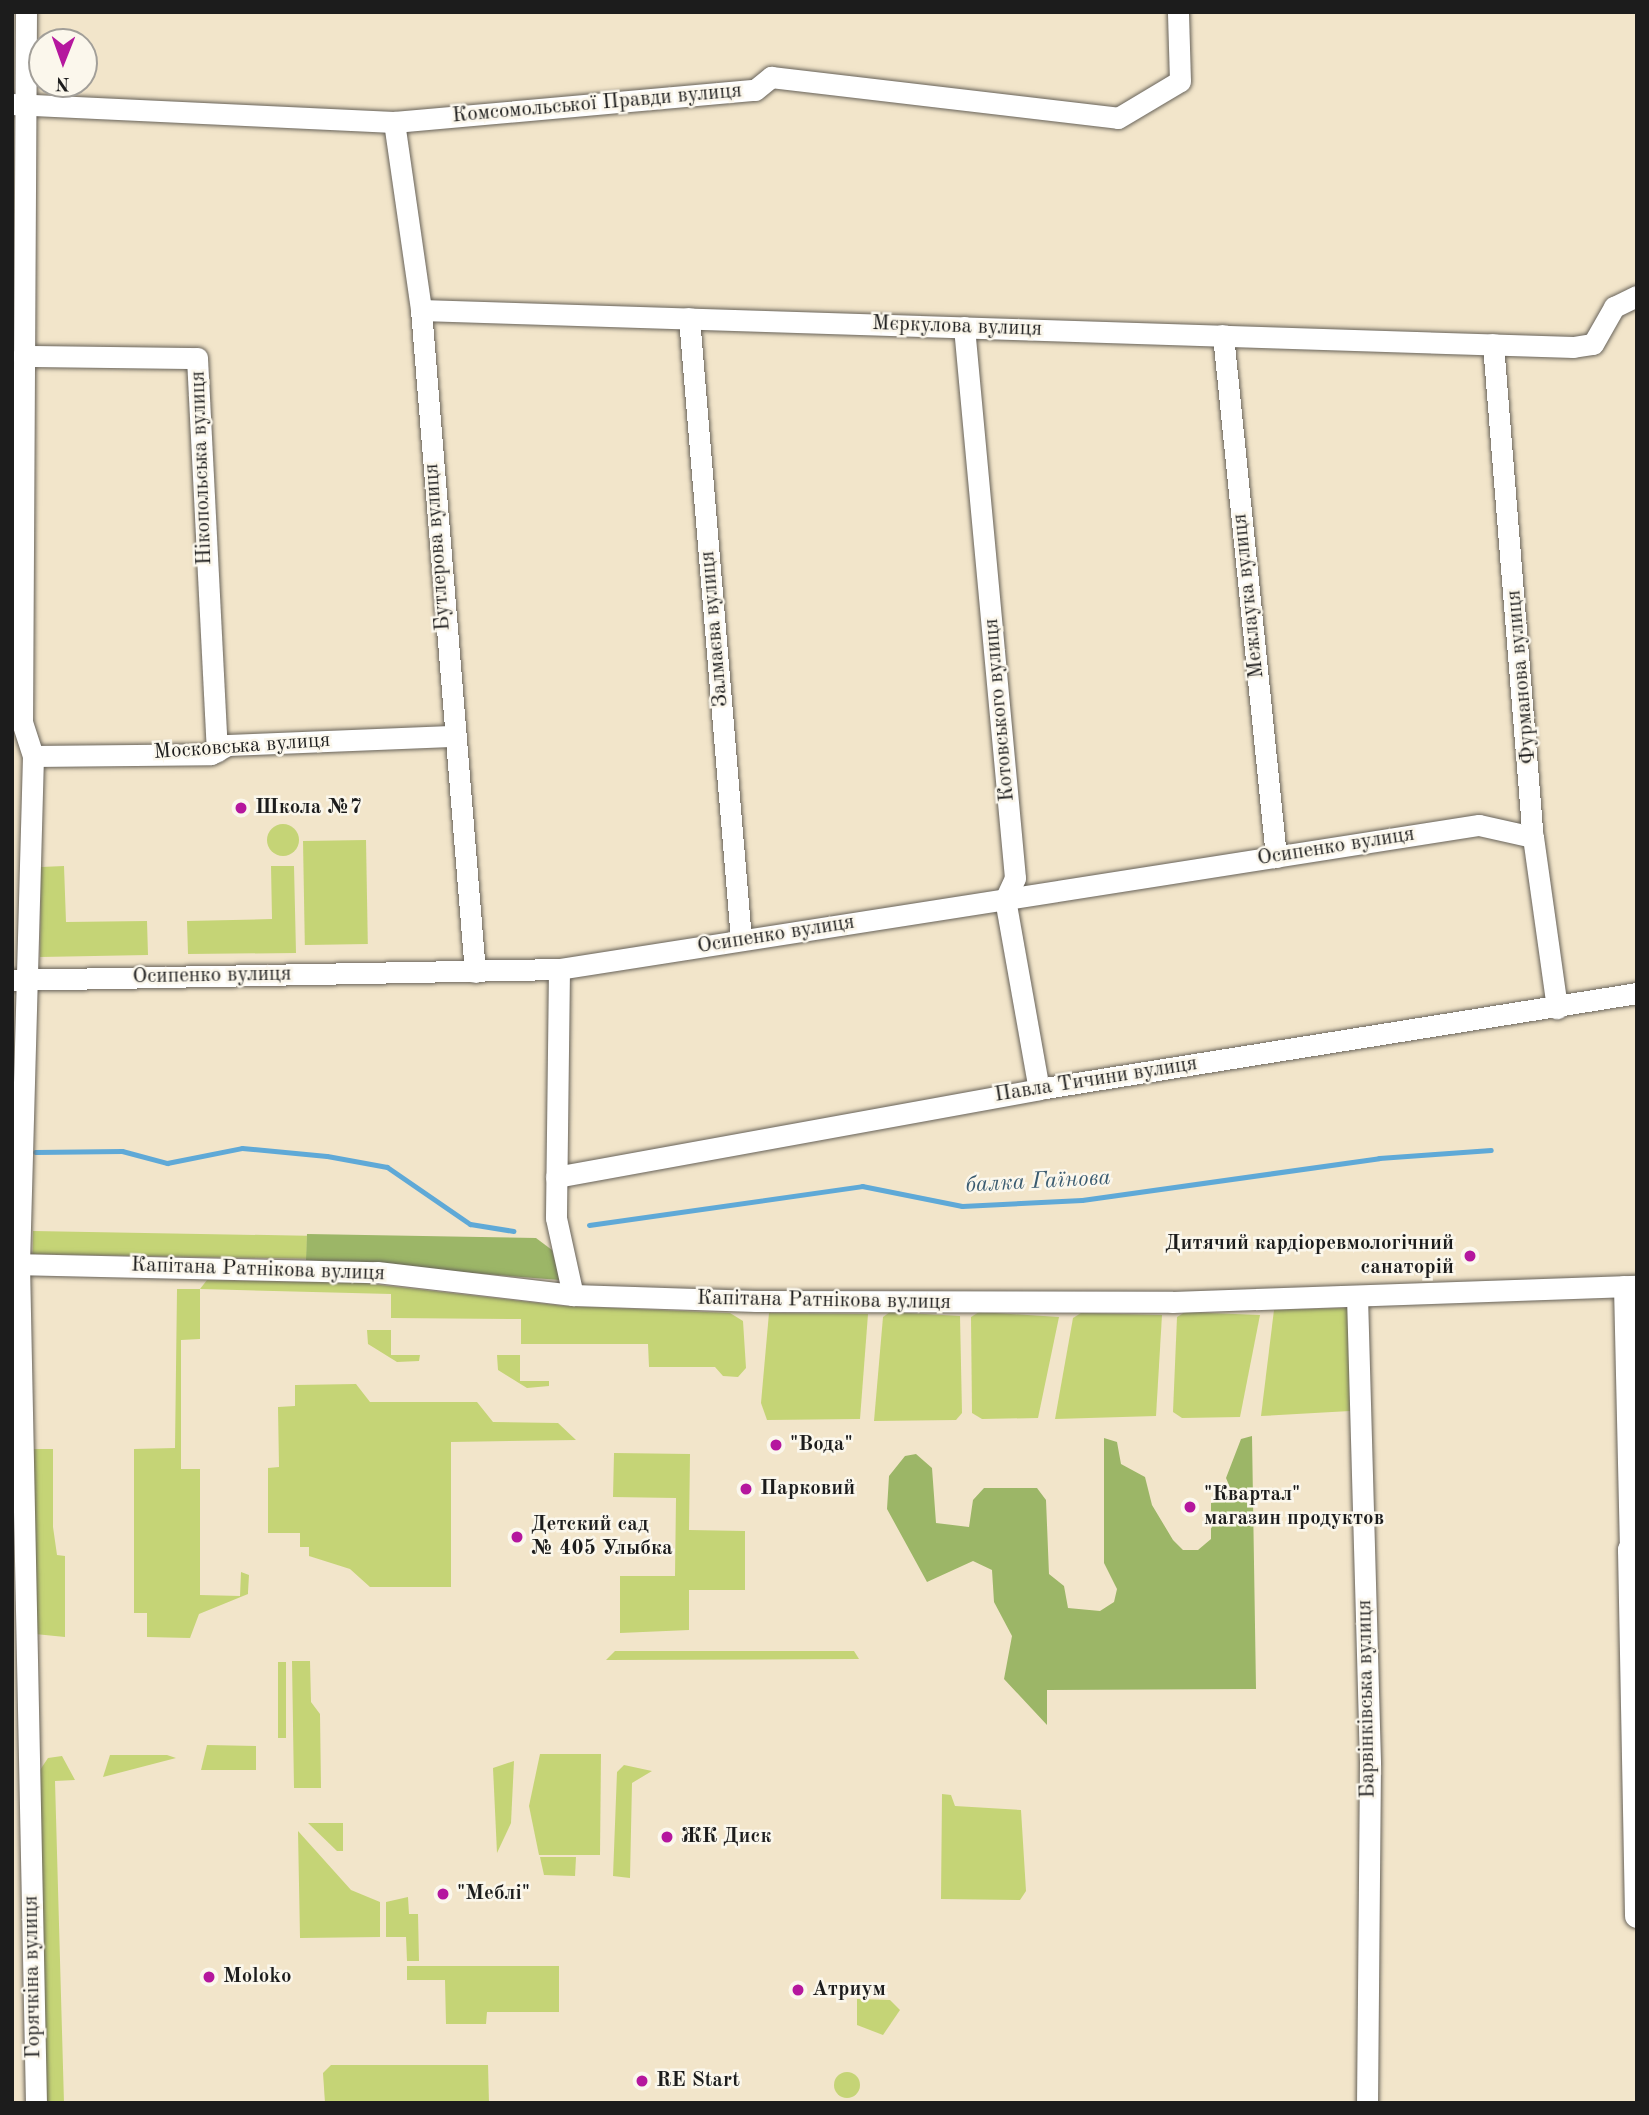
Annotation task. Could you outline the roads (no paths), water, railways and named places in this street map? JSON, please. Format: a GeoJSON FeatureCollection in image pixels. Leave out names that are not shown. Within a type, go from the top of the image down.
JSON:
{"type":"FeatureCollection","features":[{"type":"Feature","properties":{"kind":"street"},"geometry":{"type":"LineString","coordinates":[[16,1264],[19,980],[33,756],[17,722],[23,356],[18,104],[26,12]]}},
{"type":"Feature","properties":{"kind":"street","name":"Комсомольської Правди вулиця"},"geometry":{"type":"LineString","coordinates":[[18,104],[394,122],[755,90],[771,77],[1118,118],[1180,81],[1178,12]]}},
{"type":"Feature","properties":{"kind":"street","name":"Бутлерова вулиця"},"geometry":{"type":"LineString","coordinates":[[394,122],[421,310],[451,736],[475,972]]}},
{"type":"Feature","properties":{"kind":"street","name":"Мєркулова вулиця"},"geometry":{"type":"LineString","coordinates":[[421,310],[1493,344],[1593,344],[1614,307],[1637,296]]}},
{"type":"Feature","properties":{"kind":"street","name":"Залмаєва вулиця"},"geometry":{"type":"LineString","coordinates":[[689,318],[741,940]]}},
{"type":"Feature","properties":{"kind":"street","name":"Котовського вулиця"},"geometry":{"type":"LineString","coordinates":[[964,327],[1015,878],[1004,899],[1039,1089]]}},
{"type":"Feature","properties":{"kind":"street","name":"Межлаука вулиця"},"geometry":{"type":"LineString","coordinates":[[1223,335],[1276,857]]}},
{"type":"Feature","properties":{"kind":"street","name":"Фурманова вулиця"},"geometry":{"type":"LineString","coordinates":[[1493,344],[1532,837],[1557,1008]]}},
{"type":"Feature","properties":{"kind":"street","name":"Нікопольська вулиця"},"geometry":{"type":"LineString","coordinates":[[23,356],[197,358],[217,751]]}},
{"type":"Feature","properties":{"kind":"street","name":"Московська вулиця"},"geometry":{"type":"LineString","coordinates":[[33,756],[217,751],[228,745],[451,736]]}},
{"type":"Feature","properties":{"kind":"street","name":"Осипенко вулиця"},"geometry":{"type":"LineString","coordinates":[[19,980],[559,969],[1479,825],[1532,837]]}},
{"type":"Feature","properties":{"kind":"street"},"geometry":{"type":"LineString","coordinates":[[559,969],[556,1218],[573,1295]]}},
{"type":"Feature","properties":{"kind":"street","name":"Павла Тичини вулиця"},"geometry":{"type":"LineString","coordinates":[[556,1177],[1039,1089],[1557,1008],[1637,993]]}},
{"type":"Feature","properties":{"kind":"street","name":"Капітана Ратнікова вулиця"},"geometry":{"type":"LineString","coordinates":[[16,1264],[377,1272],[573,1295],[1017,1302],[1357,1296],[1630,1286]]}},
{"type":"Feature","properties":{"kind":"street","name":"Горячкіна вулиця"},"geometry":{"type":"LineString","coordinates":[[16,1264],[36,2103]]}},
{"type":"Feature","properties":{"kind":"street"},"geometry":{"type":"LineString","coordinates":[[1630,1286],[1637,1916]]}},
{"type":"Feature","properties":{"kind":"street","name":"Барвінківська вулиця"},"geometry":{"type":"LineString","coordinates":[[1357,1296],[1370,1763],[1367,2103]]}},
{"type":"Feature","properties":{"kind":"waterway"},"geometry":{"type":"LineString","coordinates":[[35,1152],[122,1151],[167,1163],[242,1148],[327,1156],[387,1167],[470,1224],[513,1231]]}},
{"type":"Feature","properties":{"kind":"waterway","name":"балка Гаїнова"},"geometry":{"type":"LineString","coordinates":[[589,1225],[862,1186],[962,1206],[1082,1200],[1379,1158],[1491,1150]]}},
{"type":"Feature","properties":{"kind":"place","name":"Школа №7"},"geometry":{"type":"Point","coordinates":[241,808]}},
{"type":"Feature","properties":{"kind":"place","name":"Дитячий кардіоревмологічний санаторій"},"geometry":{"type":"Point","coordinates":[1470,1256]}},
{"type":"Feature","properties":{"kind":"place","name":"\"Вода\""},"geometry":{"type":"Point","coordinates":[776,1445]}},
{"type":"Feature","properties":{"kind":"place","name":"Парковий"},"geometry":{"type":"Point","coordinates":[746,1489]}},
{"type":"Feature","properties":{"kind":"place","name":"\"Квартал\" магазин продуктов"},"geometry":{"type":"Point","coordinates":[1190,1507]}},
{"type":"Feature","properties":{"kind":"place","name":"Детский сад № 405 Улыбка"},"geometry":{"type":"Point","coordinates":[517,1537]}},
{"type":"Feature","properties":{"kind":"place","name":"ЖК Диск"},"geometry":{"type":"Point","coordinates":[667,1837]}},
{"type":"Feature","properties":{"kind":"place","name":"\"Меблі\""},"geometry":{"type":"Point","coordinates":[443,1894]}},
{"type":"Feature","properties":{"kind":"place","name":"Moloko"},"geometry":{"type":"Point","coordinates":[209,1977]}},
{"type":"Feature","properties":{"kind":"place","name":"Атриум"},"geometry":{"type":"Point","coordinates":[798,1990]}},
{"type":"Feature","properties":{"kind":"place","name":"RE Start"},"geometry":{"type":"Point","coordinates":[642,2081]}}]}
